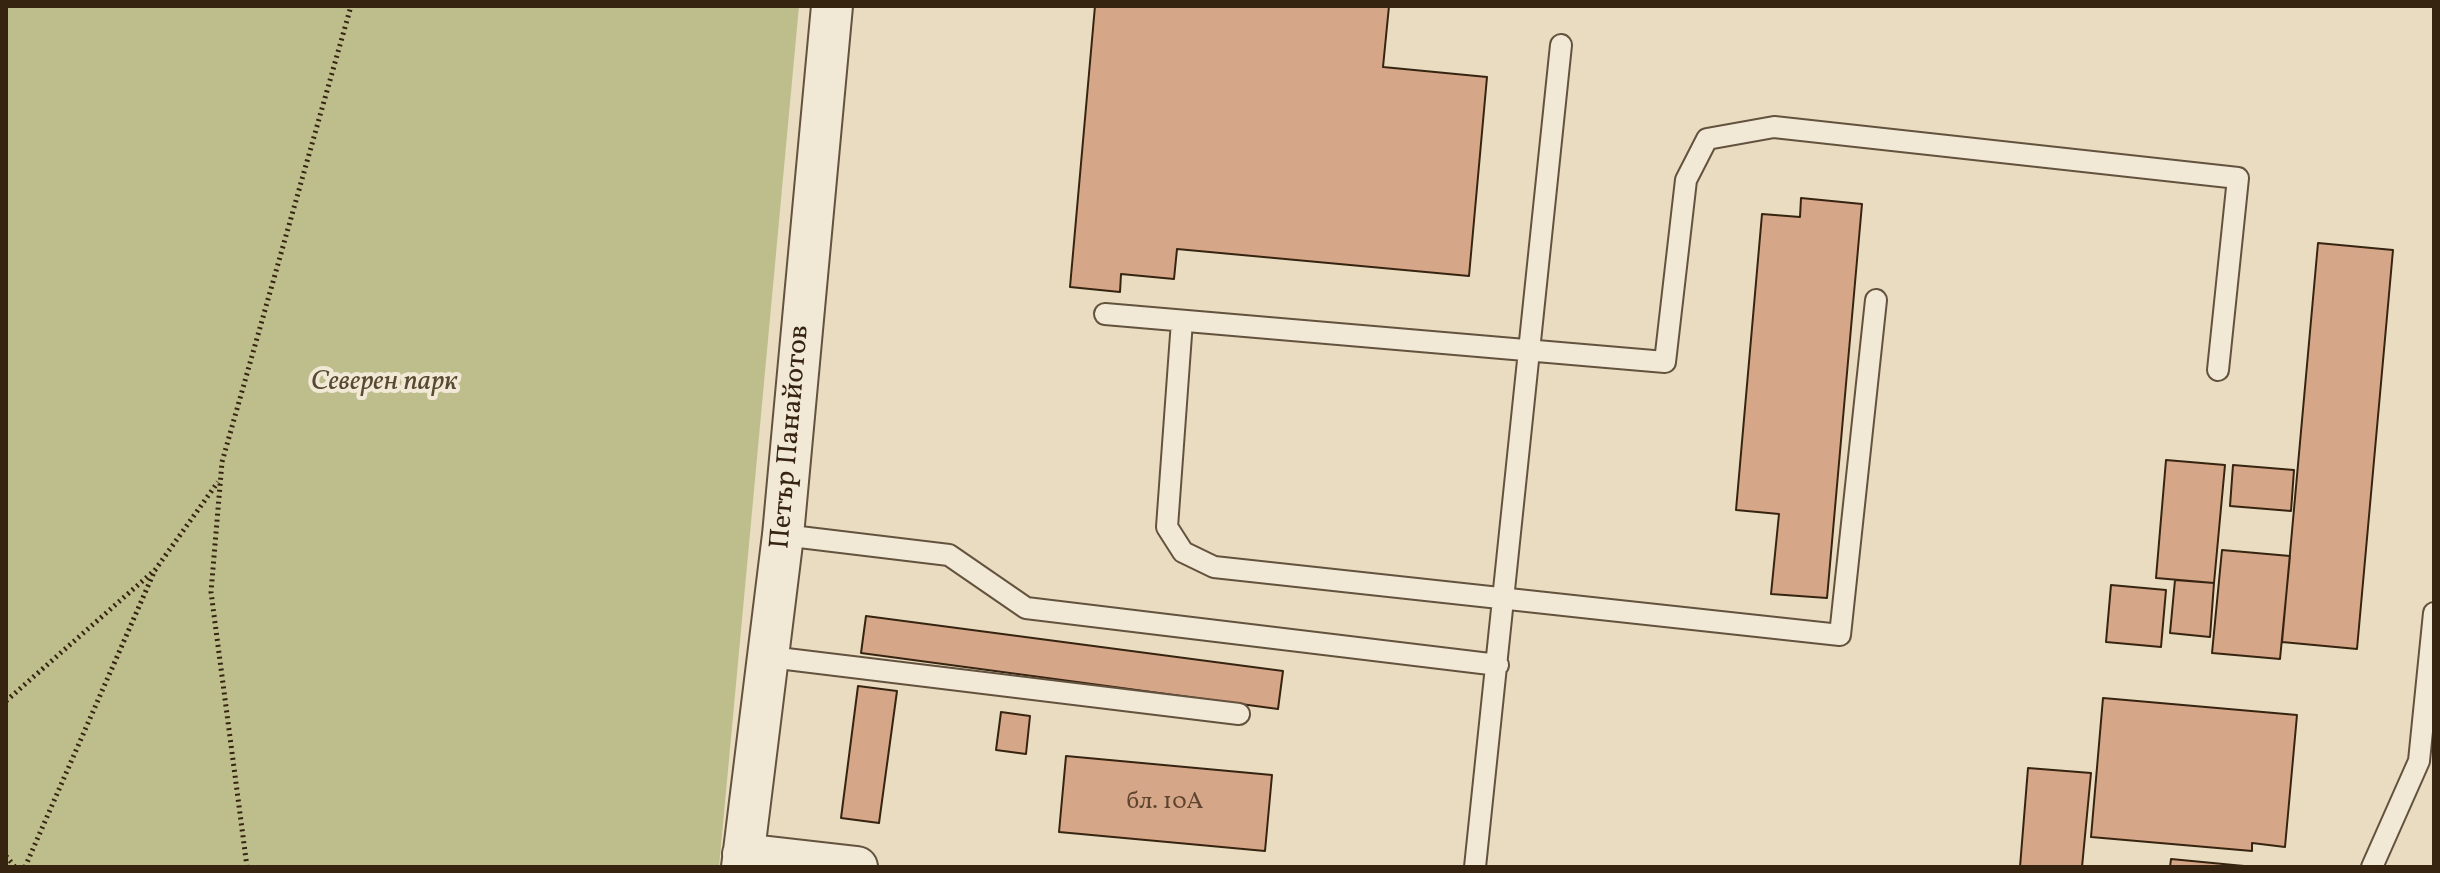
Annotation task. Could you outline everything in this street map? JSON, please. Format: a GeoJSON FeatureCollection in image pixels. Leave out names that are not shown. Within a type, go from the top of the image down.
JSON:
{"type":"FeatureCollection","features":[{"type":"Feature","properties":{"kind":"street","name":"Петър Панайотов"},"geometry":{"type":"LineString","coordinates":[[743,861],[783,535],[832,6]]}},
{"type":"Feature","properties":{"kind":"street"},"geometry":{"type":"LineString","coordinates":[[743,861],[857,867]]}},
{"type":"Feature","properties":{"kind":"lane"},"geometry":{"type":"LineString","coordinates":[[1475,867],[1561,45]]}},
{"type":"Feature","properties":{"kind":"lane"},"geometry":{"type":"LineString","coordinates":[[1105,314],[1665,362],[1686,180],[1707,139],[1774,127],[2238,178],[2218,370]]}},
{"type":"Feature","properties":{"kind":"lane"},"geometry":{"type":"LineString","coordinates":[[1182,321],[1167,527],[1183,552],[1214,567],[1840,635],[1876,300]]}},
{"type":"Feature","properties":{"kind":"lane"},"geometry":{"type":"LineString","coordinates":[[783,535],[949,555],[1026,608],[1498,665]]}},
{"type":"Feature","properties":{"kind":"lane"},"geometry":{"type":"LineString","coordinates":[[2372,867],[2419,761],[2434,613]]}},
{"type":"Feature","properties":{"kind":"lane"},"geometry":{"type":"LineString","coordinates":[[770,657],[1239,714]]}},
{"type":"Feature","properties":{"kind":"path"},"geometry":{"type":"LineString","coordinates":[[247,867],[211,592],[219,481],[351,6]]}},
{"type":"Feature","properties":{"kind":"path"},"geometry":{"type":"LineString","coordinates":[[25,867],[155,570],[219,481]]}},
{"type":"Feature","properties":{"kind":"path"},"geometry":{"type":"LineString","coordinates":[[6,701],[155,570]]}},
{"type":"Feature","properties":{"kind":"path"},"geometry":{"type":"LineString","coordinates":[[6,856],[15,867]]}},
{"type":"Feature","properties":{"kind":"green space","name":"Северен парк"},"geometry":{"type":"Polygon","coordinates":[[[6,6],[799,6],[719,867],[6,867],[6,6]]]}},
{"type":"Feature","properties":{"kind":"building"},"geometry":{"type":"Polygon","coordinates":[[[1095,6],[1389,6],[1383,67],[1487,77],[1469,276],[1177,249],[1174,279],[1121,274],[1120,292],[1070,287],[1095,6]]]}},
{"type":"Feature","properties":{"kind":"building"},"geometry":{"type":"Polygon","coordinates":[[[1801,198],[1862,204],[1827,598],[1771,594],[1779,514],[1736,510],[1762,214],[1800,217],[1801,198]]]}},
{"type":"Feature","properties":{"kind":"building"},"geometry":{"type":"Polygon","coordinates":[[[2318,243],[2393,250],[2357,649],[2282,642],[2318,243]]]}},
{"type":"Feature","properties":{"kind":"building"},"geometry":{"type":"Polygon","coordinates":[[[2166,460],[2225,465],[2214,583],[2156,578],[2166,460]]]}},
{"type":"Feature","properties":{"kind":"building"},"geometry":{"type":"Polygon","coordinates":[[[2233,465],[2294,470],[2291,511],[2230,506],[2233,465]]]}},
{"type":"Feature","properties":{"kind":"building"},"geometry":{"type":"Polygon","coordinates":[[[2222,550],[2290,556],[2280,659],[2212,653],[2222,550]]]}},
{"type":"Feature","properties":{"kind":"building"},"geometry":{"type":"Polygon","coordinates":[[[2175,580],[2214,583],[2210,637],[2170,633],[2175,580]]]}},
{"type":"Feature","properties":{"kind":"building"},"geometry":{"type":"Polygon","coordinates":[[[2111,585],[2166,590],[2161,647],[2106,642],[2111,585]]]}},
{"type":"Feature","properties":{"kind":"building"},"geometry":{"type":"Polygon","coordinates":[[[866,616],[1283,671],[1278,709],[861,653],[866,616]]]}},
{"type":"Feature","properties":{"kind":"building"},"geometry":{"type":"Polygon","coordinates":[[[858,686],[897,691],[879,823],[841,818],[858,686]]]}},
{"type":"Feature","properties":{"kind":"building"},"geometry":{"type":"Polygon","coordinates":[[[2103,698],[2297,715],[2285,847],[2252,843],[2252,851],[2091,837],[2103,698]]]}},
{"type":"Feature","properties":{"kind":"building"},"geometry":{"type":"Polygon","coordinates":[[[1001,712],[1030,716],[1026,754],[996,750],[1001,712]]]}},
{"type":"Feature","properties":{"kind":"building"},"geometry":{"type":"Polygon","coordinates":[[[1066,756],[1272,775],[1265,851],[1059,832],[1066,756]]]}},
{"type":"Feature","properties":{"kind":"building"},"geometry":{"type":"Polygon","coordinates":[[[2028,768],[2091,773],[2082,867],[2020,867],[2028,768]]]}},
{"type":"Feature","properties":{"kind":"building"},"geometry":{"type":"Polygon","coordinates":[[[2171,859],[2244,866],[2170,867],[2171,859]]]}}]}
